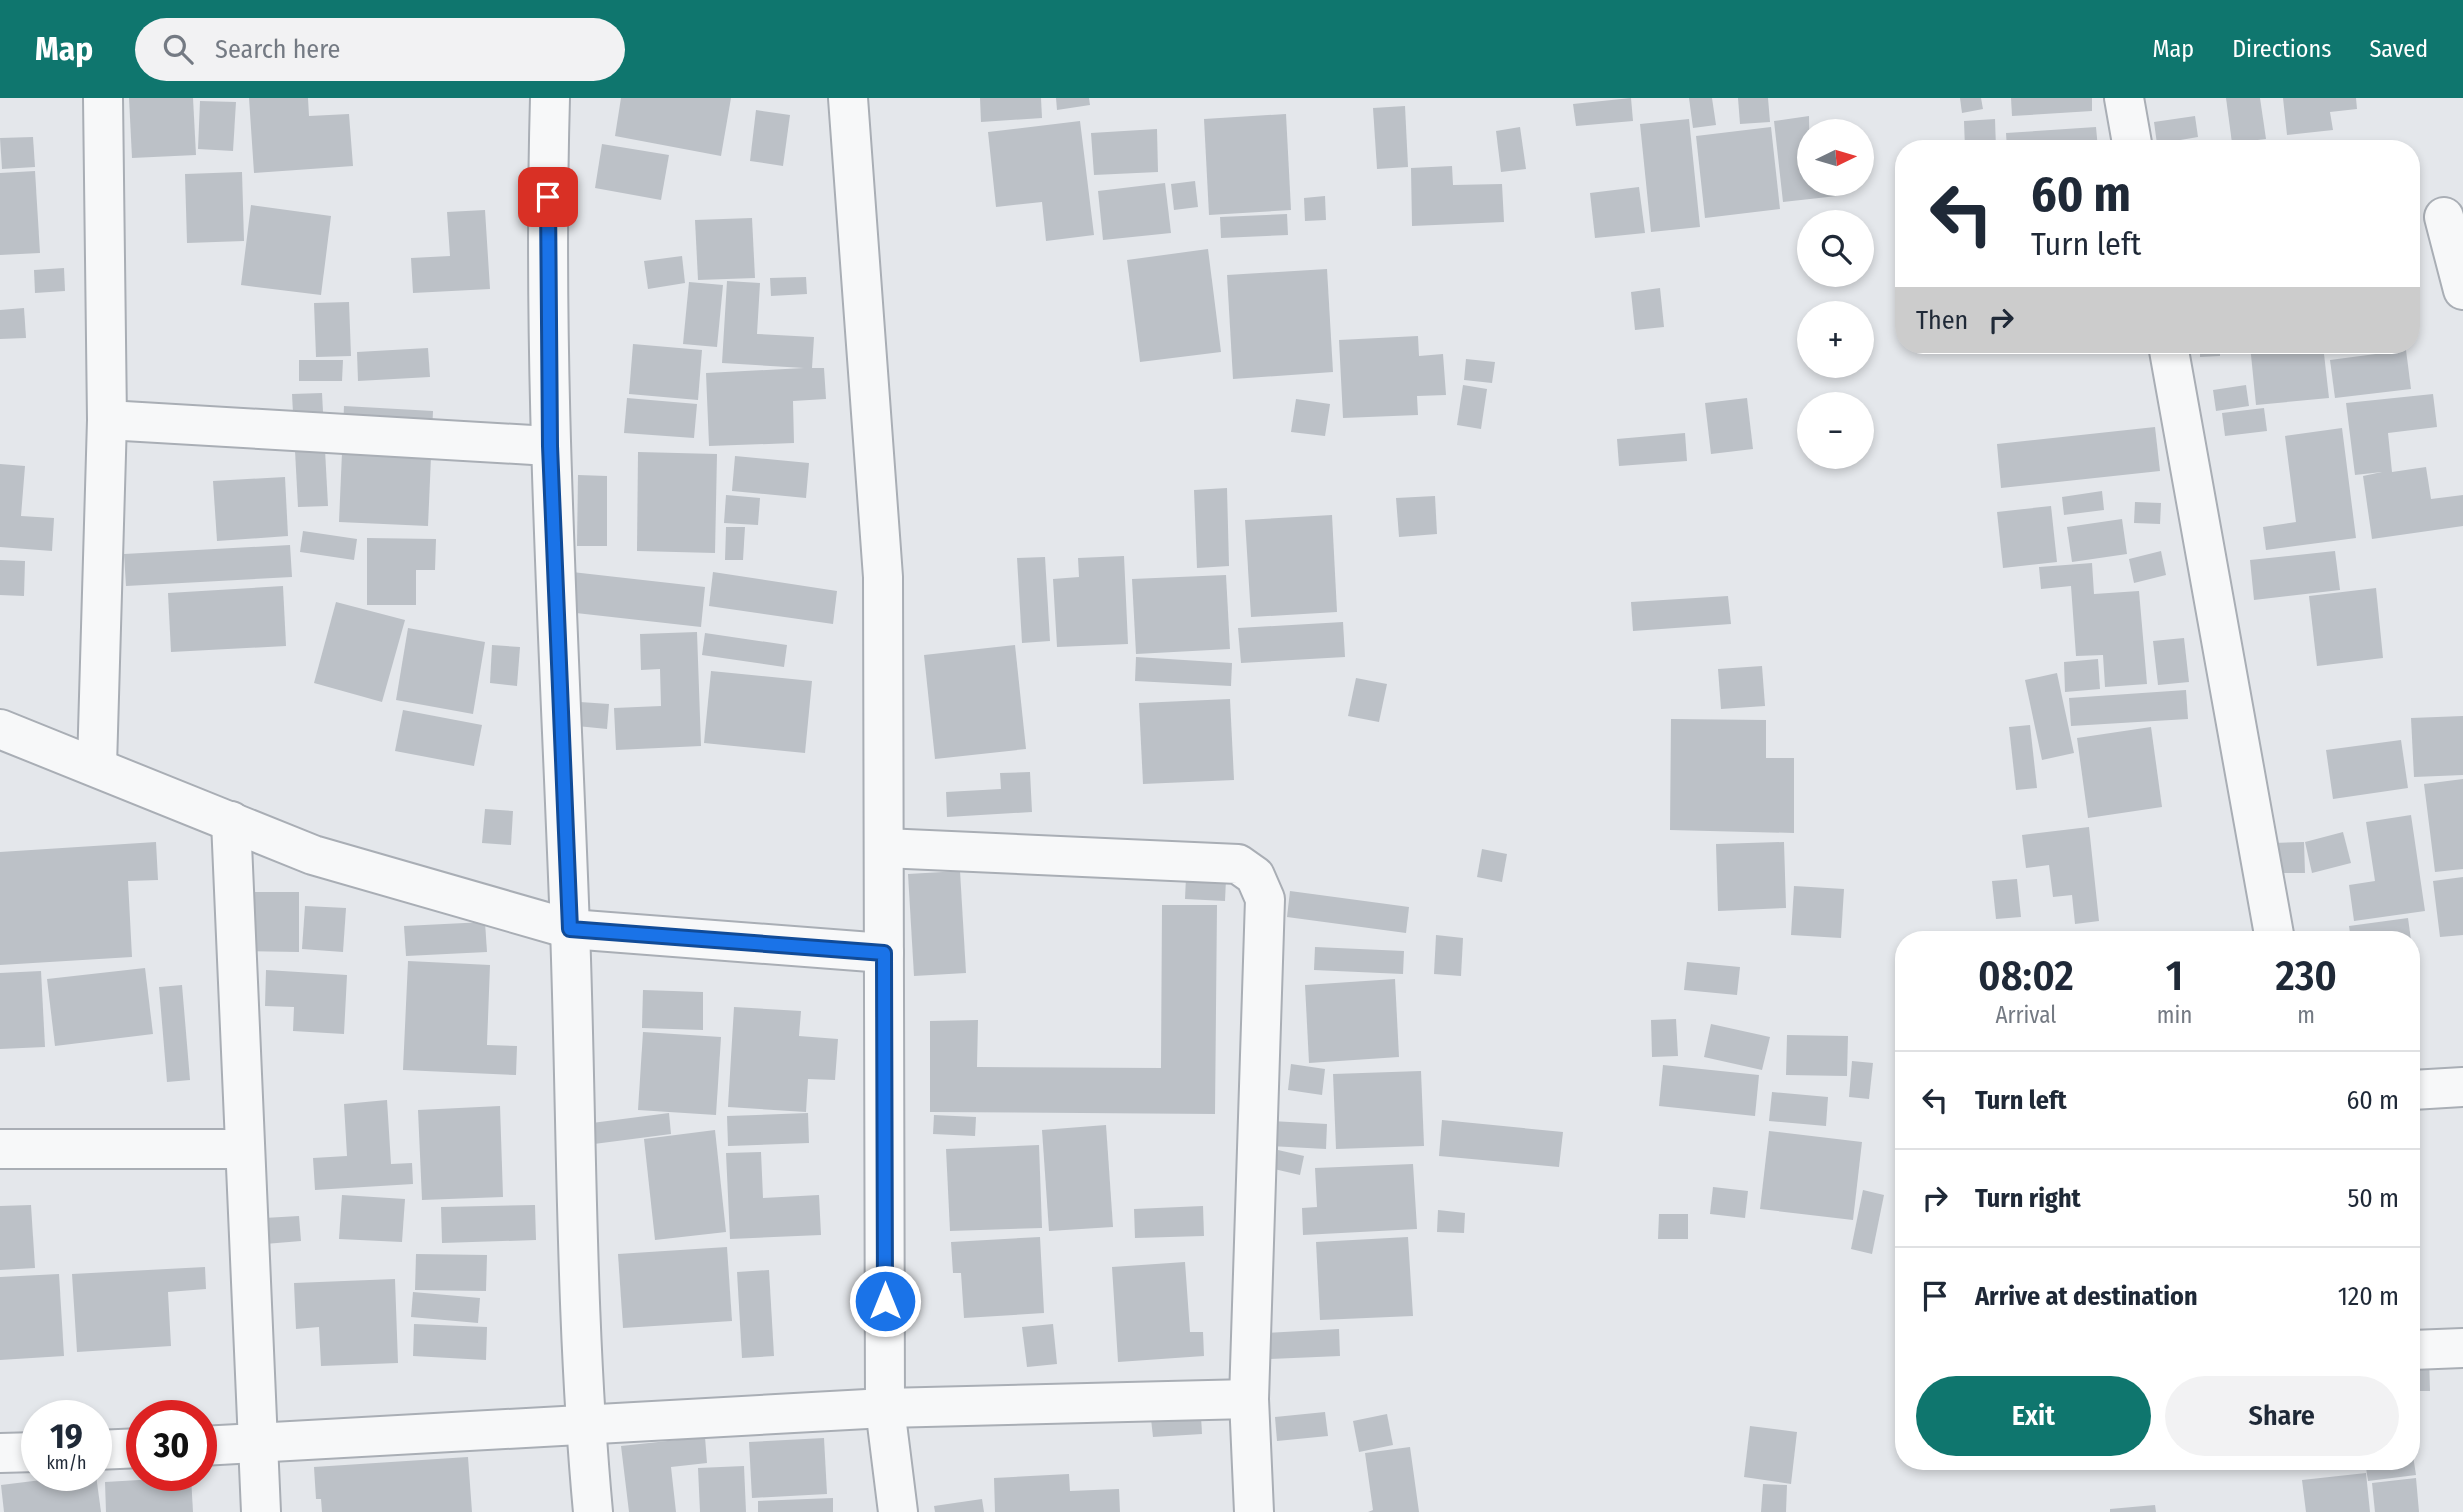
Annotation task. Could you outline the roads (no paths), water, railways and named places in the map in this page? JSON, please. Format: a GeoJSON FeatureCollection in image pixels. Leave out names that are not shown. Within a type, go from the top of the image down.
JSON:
{"type":"FeatureCollection","features":[{"type":"Feature","properties":{"kind":"street"},"geometry":{"type":"LineString","coordinates":[[97,766],[107,420],[103,98]]}},
{"type":"Feature","properties":{"kind":"street"},"geometry":{"type":"LineString","coordinates":[[550,98],[550,446],[570,929],[585,1426],[593,1512]]}},
{"type":"Feature","properties":{"kind":"street"},"geometry":{"type":"LineString","coordinates":[[848,98],[883,577],[885,1408],[898,1512]]}},
{"type":"Feature","properties":{"kind":"street"},"geometry":{"type":"LineString","coordinates":[[2124,98],[2131,140]]}},
{"type":"Feature","properties":{"kind":"street"},"geometry":{"type":"LineString","coordinates":[[2440,216],[2463,290]]}},
{"type":"Feature","properties":{"kind":"street"},"geometry":{"type":"LineString","coordinates":[[2170,354],[2273,931]]}},
{"type":"Feature","properties":{"kind":"street"},"geometry":{"type":"LineString","coordinates":[[107,420],[550,446]]}},
{"type":"Feature","properties":{"kind":"street"},"geometry":{"type":"LineString","coordinates":[[0,729],[313,855],[570,929],[884,953]]}},
{"type":"Feature","properties":{"kind":"street"},"geometry":{"type":"LineString","coordinates":[[232,821],[256,1444],[261,1512]]}},
{"type":"Feature","properties":{"kind":"street"},"geometry":{"type":"LineString","coordinates":[[884,848],[1238,864],[1255,876],[1265,899],[1249,1399],[1254,1512]]}},
{"type":"Feature","properties":{"kind":"street"},"geometry":{"type":"LineString","coordinates":[[2420,1090],[2463,1087]]}},
{"type":"Feature","properties":{"kind":"street"},"geometry":{"type":"LineString","coordinates":[[0,1149],[244,1149]]}},
{"type":"Feature","properties":{"kind":"street"},"geometry":{"type":"LineString","coordinates":[[2420,1350],[2463,1348]]}},
{"type":"Feature","properties":{"kind":"street"},"geometry":{"type":"LineString","coordinates":[[217,1445],[885,1408],[1249,1399]]}},
{"type":"Feature","properties":{"kind":"street"},"geometry":{"type":"LineString","coordinates":[[0,1453],[21,1452]]}}]}
